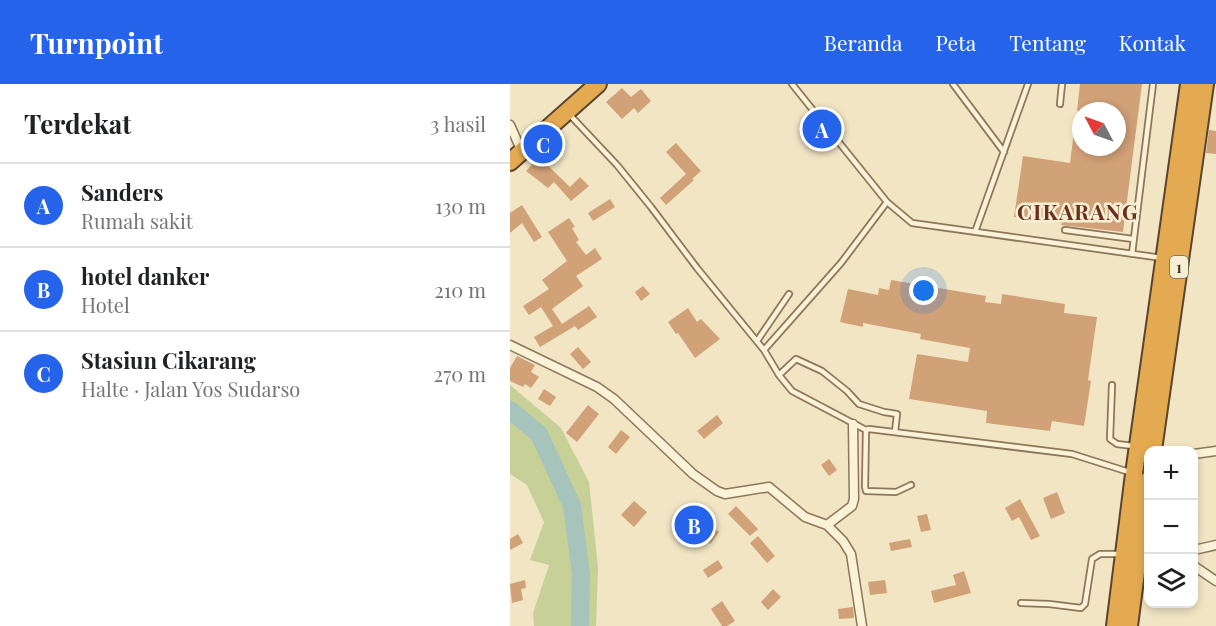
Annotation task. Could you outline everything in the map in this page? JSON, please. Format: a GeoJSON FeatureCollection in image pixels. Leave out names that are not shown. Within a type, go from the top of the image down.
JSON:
{"type":"FeatureCollection","features":[{"type":"Feature","properties":{"kind":"highway"},"geometry":{"type":"LineString","coordinates":[[516,157],[598,84]]}},
{"type":"Feature","properties":{"kind":"highway","name":"1"},"geometry":{"type":"LineString","coordinates":[[1146,446],[1164,259],[1189,84]]}},
{"type":"Feature","properties":{"kind":"highway","name":"1"},"geometry":{"type":"LineString","coordinates":[[1146,446],[1205,84]]}},
{"type":"Feature","properties":{"kind":"highway","name":"1"},"geometry":{"type":"LineString","coordinates":[[1129,626],[1137,559],[1144,460]]}},
{"type":"Feature","properties":{"kind":"highway","name":"1"},"geometry":{"type":"LineString","coordinates":[[1115,626],[1137,559]]}},
{"type":"Feature","properties":{"kind":"street"},"geometry":{"type":"LineString","coordinates":[[510,125],[516,157]]}},
{"type":"Feature","properties":{"kind":"street"},"geometry":{"type":"LineString","coordinates":[[510,345],[597,387],[614,399],[693,474],[717,491],[732,493],[769,487],[805,517],[826,525],[843,541],[851,555],[862,626]]}},
{"type":"Feature","properties":{"kind":"street"},"geometry":{"type":"LineString","coordinates":[[826,525],[852,506],[854,500],[854,424]]}},
{"type":"Feature","properties":{"kind":"street"},"geometry":{"type":"LineString","coordinates":[[1198,453],[1216,451]]}},
{"type":"Feature","properties":{"kind":"street"},"geometry":{"type":"LineString","coordinates":[[1198,549],[1216,545]]}},
{"type":"Feature","properties":{"kind":"street"},"geometry":{"type":"LineString","coordinates":[[1198,569],[1216,581]]}},
{"type":"Feature","properties":{"kind":"lane"},"geometry":{"type":"LineString","coordinates":[[792,84],[887,202],[912,223],[1164,259]]}},
{"type":"Feature","properties":{"kind":"lane"},"geometry":{"type":"LineString","coordinates":[[953,84],[1004,152]]}},
{"type":"Feature","properties":{"kind":"lane"},"geometry":{"type":"LineString","coordinates":[[975,232],[1028,84]]}},
{"type":"Feature","properties":{"kind":"lane"},"geometry":{"type":"LineString","coordinates":[[1060,104],[1062,84]]}},
{"type":"Feature","properties":{"kind":"lane"},"geometry":{"type":"LineString","coordinates":[[1132,254],[1153,84]]}},
{"type":"Feature","properties":{"kind":"lane"},"geometry":{"type":"LineString","coordinates":[[566,111],[617,165],[764,350],[792,391],[866,430],[1072,454],[1108,464],[1141,477]]}},
{"type":"Feature","properties":{"kind":"lane"},"geometry":{"type":"LineString","coordinates":[[764,350],[841,263],[887,202]]}},
{"type":"Feature","properties":{"kind":"lane"},"geometry":{"type":"LineString","coordinates":[[1065,230],[1133,239]]}},
{"type":"Feature","properties":{"kind":"lane"},"geometry":{"type":"LineString","coordinates":[[757,341],[789,294]]}},
{"type":"Feature","properties":{"kind":"lane"},"geometry":{"type":"LineString","coordinates":[[779,375],[796,359],[822,371],[859,404],[897,414],[896,432]]}},
{"type":"Feature","properties":{"kind":"lane"},"geometry":{"type":"LineString","coordinates":[[1112,385],[1110,439],[1117,444],[1144,448]]}},
{"type":"Feature","properties":{"kind":"lane"},"geometry":{"type":"LineString","coordinates":[[866,430],[866,491],[896,492],[911,485]]}},
{"type":"Feature","properties":{"kind":"lane"},"geometry":{"type":"LineString","coordinates":[[1022,603],[1081,608],[1085,604],[1092,559],[1095,556],[1100,554],[1137,559]]}},
{"type":"Feature","properties":{"kind":"green space"},"geometry":{"type":"Polygon","coordinates":[[[510,385],[561,428],[589,482],[598,567],[596,626],[534,626],[533,613],[549,565],[530,560],[544,522],[527,485],[510,474],[510,385]]]}},
{"type":"Feature","properties":{"kind":"building"},"geometry":{"type":"Polygon","coordinates":[[[1080,84],[1142,84],[1123,232],[1014,217],[1023,156],[1070,163],[1072,147],[1072,156],[1126,156],[1126,102],[1078,102],[1080,84]]]}},
{"type":"Feature","properties":{"kind":"building"},"geometry":{"type":"Polygon","coordinates":[[[622,88],[631,97],[641,89],[651,101],[638,113],[634,108],[622,119],[606,102],[622,88]]]}},
{"type":"Feature","properties":{"kind":"building"},"geometry":{"type":"Polygon","coordinates":[[[1209,130],[1216,131],[1216,154],[1206,153],[1209,130]]]}},
{"type":"Feature","properties":{"kind":"building"},"geometry":{"type":"Polygon","coordinates":[[[676,143],[701,171],[666,205],[660,198],[686,174],[666,152],[676,143]]]}},
{"type":"Feature","properties":{"kind":"building"},"geometry":{"type":"Polygon","coordinates":[[[539,157],[570,187],[580,177],[589,186],[571,201],[554,182],[548,188],[526,171],[539,157]]]}},
{"type":"Feature","properties":{"kind":"building"},"geometry":{"type":"Polygon","coordinates":[[[610,199],[615,207],[593,221],[588,213],[610,199]]]}},
{"type":"Feature","properties":{"kind":"building"},"geometry":{"type":"Polygon","coordinates":[[[522,205],[542,237],[534,242],[522,223],[510,233],[510,213],[522,205]]]}},
{"type":"Feature","properties":{"kind":"building"},"geometry":{"type":"Polygon","coordinates":[[[569,218],[579,240],[576,242],[586,255],[595,248],[602,259],[576,276],[583,286],[552,309],[562,324],[589,306],[597,317],[578,330],[575,326],[540,347],[534,337],[553,326],[541,307],[529,315],[523,306],[549,289],[542,280],[567,261],[548,232],[569,218]]]}},
{"type":"Feature","properties":{"kind":"building"},"geometry":{"type":"Polygon","coordinates":[[[891,280],[986,296],[985,302],[1001,304],[1002,294],[1065,304],[1064,313],[1097,317],[1084,426],[1052,421],[1050,431],[986,423],[987,411],[909,399],[917,354],[968,362],[970,348],[920,339],[921,334],[863,323],[863,327],[840,322],[848,289],[878,295],[879,288],[889,290],[891,280]]]}},
{"type":"Feature","properties":{"kind":"building"},"geometry":{"type":"Polygon","coordinates":[[[643,286],[650,294],[641,301],[635,292],[643,286]]]}},
{"type":"Feature","properties":{"kind":"building"},"geometry":{"type":"Polygon","coordinates":[[[688,308],[697,322],[701,319],[720,339],[695,358],[668,322],[688,308]]]}},
{"type":"Feature","properties":{"kind":"building"},"geometry":{"type":"Polygon","coordinates":[[[578,347],[591,362],[583,369],[570,354],[578,347]]]}},
{"type":"Feature","properties":{"kind":"building"},"geometry":{"type":"Polygon","coordinates":[[[517,356],[535,365],[531,372],[539,377],[531,388],[525,384],[523,387],[510,381],[510,368],[517,356]]]}},
{"type":"Feature","properties":{"kind":"building"},"geometry":{"type":"Polygon","coordinates":[[[544,389],[556,397],[550,406],[538,399],[544,389]]]}},
{"type":"Feature","properties":{"kind":"building"},"geometry":{"type":"Polygon","coordinates":[[[588,405],[599,414],[577,442],[566,433],[588,405]]]}},
{"type":"Feature","properties":{"kind":"building"},"geometry":{"type":"Polygon","coordinates":[[[717,415],[723,423],[704,439],[697,431],[717,415]]]}},
{"type":"Feature","properties":{"kind":"building"},"geometry":{"type":"Polygon","coordinates":[[[621,430],[630,437],[616,454],[608,447],[621,430]]]}},
{"type":"Feature","properties":{"kind":"building"},"geometry":{"type":"Polygon","coordinates":[[[829,459],[837,470],[829,476],[821,465],[829,459]]]}},
{"type":"Feature","properties":{"kind":"building"},"geometry":{"type":"Polygon","coordinates":[[[1057,492],[1065,513],[1051,519],[1043,498],[1057,492]]]}},
{"type":"Feature","properties":{"kind":"building"},"geometry":{"type":"Polygon","coordinates":[[[1020,499],[1040,536],[1031,540],[1019,517],[1012,521],[1005,508],[1020,499]]]}},
{"type":"Feature","properties":{"kind":"building"},"geometry":{"type":"Polygon","coordinates":[[[634,501],[647,512],[634,527],[621,515],[634,501]]]}},
{"type":"Feature","properties":{"kind":"building"},"geometry":{"type":"Polygon","coordinates":[[[736,506],[758,529],[750,536],[728,514],[736,506]]]}},
{"type":"Feature","properties":{"kind":"building"},"geometry":{"type":"Polygon","coordinates":[[[927,514],[931,530],[921,532],[917,516],[927,514]]]}},
{"type":"Feature","properties":{"kind":"building"},"geometry":{"type":"Polygon","coordinates":[[[711,525],[719,532],[710,544],[701,537],[711,525]]]}},
{"type":"Feature","properties":{"kind":"building"},"geometry":{"type":"Polygon","coordinates":[[[518,534],[523,543],[510,550],[510,539],[518,534]]]}},
{"type":"Feature","properties":{"kind":"building"},"geometry":{"type":"Polygon","coordinates":[[[758,536],[775,556],[767,563],[750,543],[758,536]]]}},
{"type":"Feature","properties":{"kind":"building"},"geometry":{"type":"Polygon","coordinates":[[[910,539],[912,547],[891,551],[889,543],[910,539]]]}},
{"type":"Feature","properties":{"kind":"building"},"geometry":{"type":"Polygon","coordinates":[[[718,560],[723,568],[708,578],[703,570],[718,560]]]}},
{"type":"Feature","properties":{"kind":"building"},"geometry":{"type":"Polygon","coordinates":[[[964,571],[971,593],[934,603],[931,591],[956,585],[953,575],[964,571]]]}},
{"type":"Feature","properties":{"kind":"building"},"geometry":{"type":"Polygon","coordinates":[[[525,580],[526,588],[521,589],[523,600],[512,603],[510,584],[525,580]]]}},
{"type":"Feature","properties":{"kind":"building"},"geometry":{"type":"Polygon","coordinates":[[[885,580],[887,593],[870,595],[868,582],[885,580]]]}},
{"type":"Feature","properties":{"kind":"building"},"geometry":{"type":"Polygon","coordinates":[[[773,589],[781,597],[768,610],[761,602],[773,589]]]}},
{"type":"Feature","properties":{"kind":"building"},"geometry":{"type":"Polygon","coordinates":[[[722,601],[735,621],[727,626],[722,626],[711,609],[722,601]]]}},
{"type":"Feature","properties":{"kind":"building"},"geometry":{"type":"Polygon","coordinates":[[[853,607],[854,618],[839,619],[838,609],[853,607]]]}},
{"type":"Feature","properties":{"kind":"waterway"},"geometry":{"type":"LineString","coordinates":[[510,410],[539,434],[572,506],[581,574],[580,626]]}},
{"type":"Feature","properties":{"kind":"place","name":"Sanders"},"geometry":{"type":"Point","coordinates":[822,129]}},
{"type":"Feature","properties":{"kind":"place","name":"Stasiun Cikarang"},"geometry":{"type":"Point","coordinates":[543,144]}},
{"type":"Feature","properties":{"kind":"place","name":"hotel danker"},"geometry":{"type":"Point","coordinates":[694,525]}},
{"type":"Feature","properties":{"kind":"district","name":"CIKARANG"},"geometry":{"type":"Point","coordinates":[1078,211]}}]}
